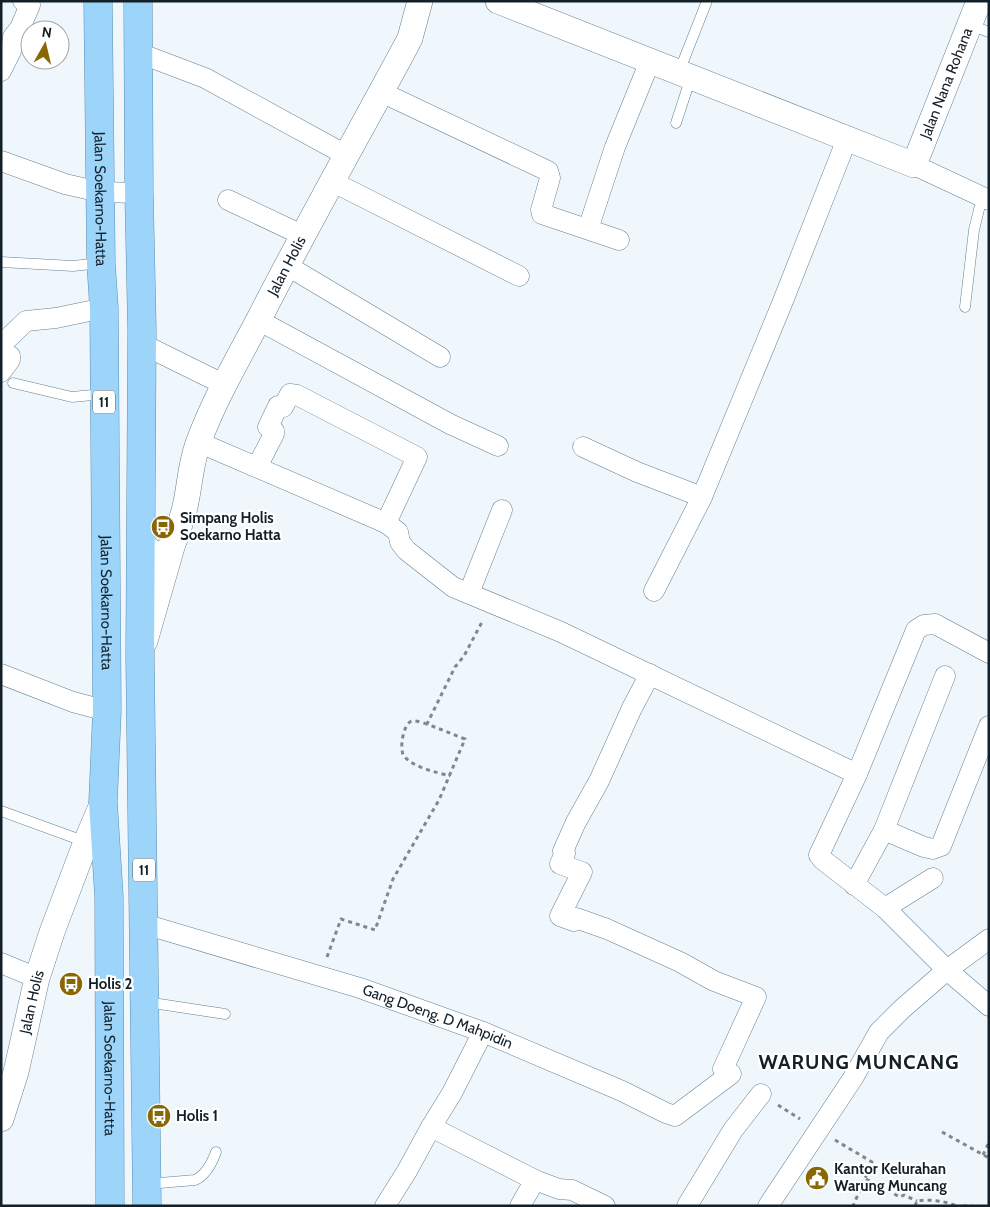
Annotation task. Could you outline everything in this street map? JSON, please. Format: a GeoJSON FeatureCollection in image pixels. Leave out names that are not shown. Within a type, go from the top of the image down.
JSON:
{"type":"FeatureCollection","features":[{"type":"Feature","properties":{"kind":"highway","name":"Jalan Soekarno-Hatta"},"geometry":{"type":"LineString","coordinates":[[98,1],[101,263],[104,308],[107,711],[103,802],[108,897],[110,1206]]}},
{"type":"Feature","properties":{"kind":"highway","name":"11"},"geometry":{"type":"LineString","coordinates":[[138,1],[142,344],[140,657],[147,1195]]}},
{"type":"Feature","properties":{"kind":"street"},"geometry":{"type":"LineString","coordinates":[[1,71],[11,51],[13,37],[20,28],[30,5],[22,1]]}},
{"type":"Feature","properties":{"kind":"street","name":"Jalan Holis"},"geometry":{"type":"LineString","coordinates":[[140,657],[184,509],[198,442],[223,384],[410,38],[420,1]]}},
{"type":"Feature","properties":{"kind":"street"},"geometry":{"type":"LineString","coordinates":[[498,1],[914,165],[986,199]]}},
{"type":"Feature","properties":{"kind":"street","name":"Jalan Nana Rohana"},"geometry":{"type":"LineString","coordinates":[[914,165],[979,29],[979,1]]}},
{"type":"Feature","properties":{"kind":"street"},"geometry":{"type":"LineString","coordinates":[[139,53],[205,78],[346,155]]}},
{"type":"Feature","properties":{"kind":"street"},"geometry":{"type":"LineString","coordinates":[[588,230],[615,147],[650,61]]}},
{"type":"Feature","properties":{"kind":"street"},"geometry":{"type":"LineString","coordinates":[[381,92],[548,171],[550,178],[541,210],[542,214],[619,240]]}},
{"type":"Feature","properties":{"kind":"street"},"geometry":{"type":"LineString","coordinates":[[654,591],[702,497],[781,306],[847,139]]}},
{"type":"Feature","properties":{"kind":"street"},"geometry":{"type":"LineString","coordinates":[[1,161],[57,181],[100,192],[139,193]]}},
{"type":"Feature","properties":{"kind":"street"},"geometry":{"type":"LineString","coordinates":[[333,182],[519,276]]}},
{"type":"Feature","properties":{"kind":"street"},"geometry":{"type":"LineString","coordinates":[[228,200],[302,235]]}},
{"type":"Feature","properties":{"kind":"street"},"geometry":{"type":"LineString","coordinates":[[286,265],[440,357]]}},
{"type":"Feature","properties":{"kind":"street"},"geometry":{"type":"LineString","coordinates":[[1,345],[26,321],[56,318],[104,308]]}},
{"type":"Feature","properties":{"kind":"street"},"geometry":{"type":"LineString","coordinates":[[258,320],[450,424],[498,446]]}},
{"type":"Feature","properties":{"kind":"street"},"geometry":{"type":"LineString","coordinates":[[142,344],[223,384]]}},
{"type":"Feature","properties":{"kind":"street"},"geometry":{"type":"LineString","coordinates":[[1,350],[10,356],[7,378]]}},
{"type":"Feature","properties":{"kind":"street"},"geometry":{"type":"LineString","coordinates":[[257,467],[274,434],[274,431],[268,427],[278,406],[283,407],[290,394],[297,394],[417,458],[386,523]]}},
{"type":"Feature","properties":{"kind":"street"},"geometry":{"type":"LineString","coordinates":[[198,442],[386,523],[398,532],[400,542],[406,550],[453,586],[561,632],[857,774]]}},
{"type":"Feature","properties":{"kind":"street"},"geometry":{"type":"LineString","coordinates":[[582,447],[637,472],[702,497]]}},
{"type":"Feature","properties":{"kind":"street"},"geometry":{"type":"LineString","coordinates":[[470,593],[502,510]]}},
{"type":"Feature","properties":{"kind":"street"},"geometry":{"type":"LineString","coordinates":[[141,534],[141,541],[150,552],[158,553],[165,551],[174,540]]}},
{"type":"Feature","properties":{"kind":"street"},"geometry":{"type":"LineString","coordinates":[[989,653],[935,624],[924,625],[916,630],[857,774],[819,855],[885,908],[947,970],[989,1006]]}},
{"type":"Feature","properties":{"kind":"street"},"geometry":{"type":"LineString","coordinates":[[1,674],[73,702],[107,711]]}},
{"type":"Feature","properties":{"kind":"street","name":"Gang Doeng. D Mahpidin"},"geometry":{"type":"LineString","coordinates":[[144,924],[360,988],[483,1032],[622,1091],[675,1116],[732,1074],[723,1069],[756,997],[714,981],[680,962],[607,929],[576,918],[574,920],[560,916],[582,872],[560,864],[565,853],[563,850],[576,822],[599,782],[632,708],[650,674]]}},
{"type":"Feature","properties":{"kind":"street"},"geometry":{"type":"LineString","coordinates":[[854,885],[884,830],[945,676]]}},
{"type":"Feature","properties":{"kind":"street"},"geometry":{"type":"LineString","coordinates":[[884,830],[924,847],[933,849],[941,846],[989,726]]}},
{"type":"Feature","properties":{"kind":"street","name":"Jalan Holis"},"geometry":{"type":"LineString","coordinates":[[1,1119],[16,1072],[38,978],[86,842],[103,802]]}},
{"type":"Feature","properties":{"kind":"street"},"geometry":{"type":"LineString","coordinates":[[70,886],[85,878],[93,878],[100,881],[108,897]]}},
{"type":"Feature","properties":{"kind":"street"},"geometry":{"type":"LineString","coordinates":[[885,908],[933,878]]}},
{"type":"Feature","properties":{"kind":"street"},"geometry":{"type":"LineString","coordinates":[[768,1206],[853,1078],[879,1032],[947,970],[989,939]]}},
{"type":"Feature","properties":{"kind":"street"},"geometry":{"type":"LineString","coordinates":[[1,963],[38,978]]}},
{"type":"Feature","properties":{"kind":"street"},"geometry":{"type":"LineString","coordinates":[[385,1206],[408,1171],[452,1093],[483,1032]]}},
{"type":"Feature","properties":{"kind":"street"},"geometry":{"type":"LineString","coordinates":[[687,1206],[733,1130],[761,1094]]}},
{"type":"Feature","properties":{"kind":"street"},"geometry":{"type":"LineString","coordinates":[[432,1127],[536,1180],[559,1189],[572,1190],[605,1206]]}},
{"type":"Feature","properties":{"kind":"street"},"geometry":{"type":"LineString","coordinates":[[520,1206],[536,1180]]}},
{"type":"Feature","properties":{"kind":"lane"},"geometry":{"type":"LineString","coordinates":[[676,123],[685,75],[707,1]]}},
{"type":"Feature","properties":{"kind":"lane"},"geometry":{"type":"LineString","coordinates":[[965,307],[974,230],[986,199]]}},
{"type":"Feature","properties":{"kind":"lane"},"geometry":{"type":"LineString","coordinates":[[1,262],[72,266],[101,263]]}},
{"type":"Feature","properties":{"kind":"lane"},"geometry":{"type":"LineString","coordinates":[[7,378],[72,397],[104,394]]}},
{"type":"Feature","properties":{"kind":"lane"},"geometry":{"type":"LineString","coordinates":[[1,811],[86,842]]}},
{"type":"Feature","properties":{"kind":"lane"},"geometry":{"type":"LineString","coordinates":[[145,1002],[225,1014]]}},
{"type":"Feature","properties":{"kind":"lane"},"geometry":{"type":"LineString","coordinates":[[147,1195],[200,1178],[212,1162],[216,1152]]}},
{"type":"Feature","properties":{"kind":"path"},"geometry":{"type":"LineString","coordinates":[[427,724],[455,666],[464,656],[492,603]]}},
{"type":"Feature","properties":{"kind":"path"},"geometry":{"type":"LineString","coordinates":[[320,976],[340,919],[374,930],[394,879],[439,800],[450,776],[465,739],[427,724],[409,722],[400,748],[403,755],[423,768],[450,776]]}},
{"type":"Feature","properties":{"kind":"path"},"geometry":{"type":"LineString","coordinates":[[817,1131],[853,1149],[872,1162],[853,1206]]}},
{"type":"Feature","properties":{"kind":"path"},"geometry":{"type":"LineString","coordinates":[[942,1132],[989,1158]]}},
{"type":"Feature","properties":{"kind":"path"},"geometry":{"type":"LineString","coordinates":[[983,1155],[989,1142]]}},
{"type":"Feature","properties":{"kind":"path"},"geometry":{"type":"LineString","coordinates":[[866,1179],[900,1197],[904,1196],[917,1201],[948,1202],[957,1206]]}},
{"type":"Feature","properties":{"kind":"path"},"geometry":{"type":"LineString","coordinates":[[915,1206],[917,1201]]}},
{"type":"Feature","properties":{"kind":"path"},"geometry":{"type":"LineString","coordinates":[[963,1206],[972,1206]]}},
{"type":"Feature","properties":{"kind":"place","name":"Simpang Holis Soekarno Hatta"},"geometry":{"type":"Point","coordinates":[163,527]}},
{"type":"Feature","properties":{"kind":"place","name":"Holis 2"},"geometry":{"type":"Point","coordinates":[71,984]}},
{"type":"Feature","properties":{"kind":"place","name":"Holis 1"},"geometry":{"type":"Point","coordinates":[159,1116]}},
{"type":"Feature","properties":{"kind":"place","name":"Kantor Kelurahan Warung Muncang"},"geometry":{"type":"Point","coordinates":[817,1178]}},
{"type":"Feature","properties":{"kind":"district","name":"WARUNG MUNCANG"},"geometry":{"type":"Point","coordinates":[859,1062]}}]}
